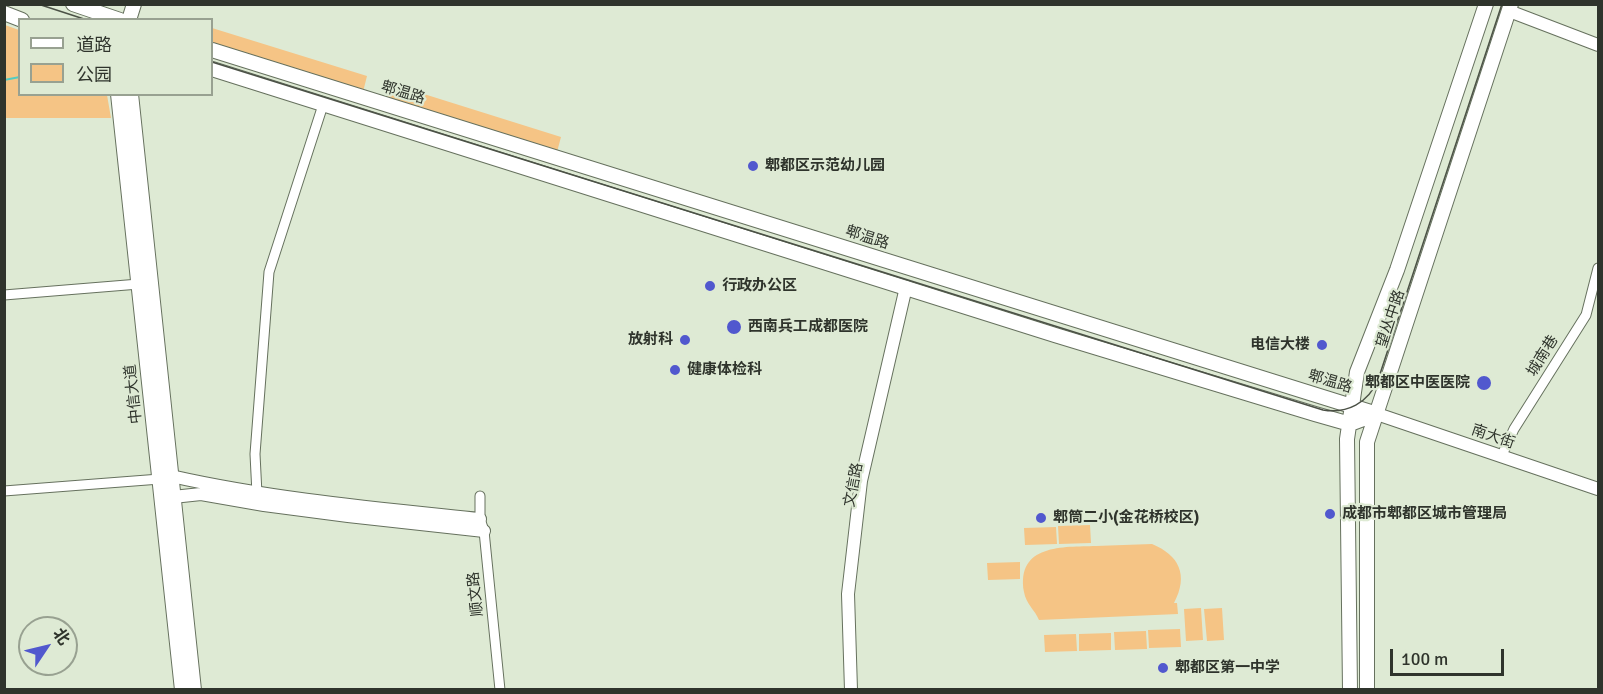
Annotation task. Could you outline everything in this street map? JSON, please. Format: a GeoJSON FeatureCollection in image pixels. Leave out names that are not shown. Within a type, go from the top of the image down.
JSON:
{"type":"FeatureCollection","features":[{"type":"Feature","properties":{"kind":"main road"},"geometry":{"type":"LineString","coordinates":[[73,4],[118,18]]}},
{"type":"Feature","properties":{"kind":"main road"},"geometry":{"type":"LineString","coordinates":[[122,18],[134,4]]}},
{"type":"Feature","properties":{"kind":"main road","name":"望丛中路"},"geometry":{"type":"LineString","coordinates":[[1350,690],[1347,440],[1357,372],[1397,270],[1486,4]]}},
{"type":"Feature","properties":{"kind":"main road"},"geometry":{"type":"LineString","coordinates":[[1510,8],[1599,45]]}},
{"type":"Feature","properties":{"kind":"main road","name":"望丛中路"},"geometry":{"type":"LineString","coordinates":[[1367,690],[1367,442],[1510,8]]}},
{"type":"Feature","properties":{"kind":"main road"},"geometry":{"type":"LineString","coordinates":[[4,13],[18,18]]}},
{"type":"Feature","properties":{"kind":"main road","name":"郫温路"},"geometry":{"type":"LineString","coordinates":[[213,50],[1377,414]]}},
{"type":"Feature","properties":{"kind":"main road"},"geometry":{"type":"LineString","coordinates":[[213,69],[1066,339],[1350,424],[1377,414]]}},
{"type":"Feature","properties":{"kind":"main road","name":"中信大道"},"geometry":{"type":"LineString","coordinates":[[118,96],[139,284],[165,477],[173,497],[194,690]]}},
{"type":"Feature","properties":{"kind":"main road","name":"中信大道"},"geometry":{"type":"LineString","coordinates":[[131,96],[182,690]]}},
{"type":"Feature","properties":{"kind":"main road"},"geometry":{"type":"LineString","coordinates":[[850,690],[849,594],[861,481],[909,288]]}},
{"type":"Feature","properties":{"kind":"main road","name":"文信路"},"geometry":{"type":"LineString","coordinates":[[859,690],[856,595],[861,531],[869,481],[909,288]]}},
{"type":"Feature","properties":{"kind":"main road","name":"南大街"},"geometry":{"type":"LineString","coordinates":[[1377,414],[1599,489]]}},
{"type":"Feature","properties":{"kind":"main road"},"geometry":{"type":"LineString","coordinates":[[165,477],[257,494],[482,525]]}},
{"type":"Feature","properties":{"kind":"main road"},"geometry":{"type":"LineString","coordinates":[[173,497],[201,494],[295,510],[482,525]]}},
{"type":"Feature","properties":{"kind":"street"},"geometry":{"type":"LineString","coordinates":[[257,494],[255,454],[269,272],[323,105]]}},
{"type":"Feature","properties":{"kind":"street","name":"城南巷"},"geometry":{"type":"LineString","coordinates":[[1502,455],[1515,429],[1586,315],[1599,268]]}},
{"type":"Feature","properties":{"kind":"street"},"geometry":{"type":"LineString","coordinates":[[4,295],[139,284]]}},
{"type":"Feature","properties":{"kind":"street"},"geometry":{"type":"LineString","coordinates":[[4,491],[165,477]]}},
{"type":"Feature","properties":{"kind":"street","name":"顺文路"},"geometry":{"type":"LineString","coordinates":[[480,496],[500,690]]}},
{"type":"Feature","properties":{"kind":"green space"},"geometry":{"type":"Polygon","coordinates":[[[5,25],[18,30],[18,96],[107,96],[111,118],[5,118],[5,25]]]}},
{"type":"Feature","properties":{"kind":"green space"},"geometry":{"type":"Polygon","coordinates":[[[213,28],[367,76],[363,92],[213,45],[213,28]]]}},
{"type":"Feature","properties":{"kind":"green space"},"geometry":{"type":"Polygon","coordinates":[[[392,84],[561,137],[557,152],[387,99],[392,84]]]}},
{"type":"Feature","properties":{"kind":"green space"},"geometry":{"type":"Polygon","coordinates":[[[1090,525],[1091,543],[1059,544],[1058,526],[1090,525]]]}},
{"type":"Feature","properties":{"kind":"green space"},"geometry":{"type":"Polygon","coordinates":[[[1056,527],[1057,544],[1025,545],[1024,528],[1056,527]]]}},
{"type":"Feature","properties":{"kind":"green space"},"geometry":{"type":"Polygon","coordinates":[[[1152,544],[1169,554],[1179,567],[1181,584],[1174,603],[1177,603],[1178,614],[1039,620],[1027,600],[1023,576],[1027,565],[1045,551],[1070,547],[1152,544]]]}},
{"type":"Feature","properties":{"kind":"green space"},"geometry":{"type":"Polygon","coordinates":[[[1020,562],[1020,579],[988,580],[987,563],[1020,562]]]}},
{"type":"Feature","properties":{"kind":"green space"},"geometry":{"type":"Polygon","coordinates":[[[1201,608],[1203,640],[1186,641],[1184,609],[1201,608]]]}},
{"type":"Feature","properties":{"kind":"green space"},"geometry":{"type":"Polygon","coordinates":[[[1222,608],[1224,640],[1207,641],[1204,609],[1222,608]]]}},
{"type":"Feature","properties":{"kind":"green space"},"geometry":{"type":"Polygon","coordinates":[[[1180,629],[1181,647],[1149,648],[1148,630],[1180,629]]]}},
{"type":"Feature","properties":{"kind":"green space"},"geometry":{"type":"Polygon","coordinates":[[[1146,631],[1147,649],[1115,650],[1114,632],[1146,631]]]}},
{"type":"Feature","properties":{"kind":"green space"},"geometry":{"type":"Polygon","coordinates":[[[1111,633],[1111,650],[1079,651],[1079,634],[1111,633]]]}},
{"type":"Feature","properties":{"kind":"green space"},"geometry":{"type":"Polygon","coordinates":[[[1076,634],[1077,651],[1045,652],[1044,635],[1076,634]]]}},
{"type":"Feature","properties":{"kind":"waterway"},"geometry":{"type":"LineString","coordinates":[[4,80],[18,77]]}},
{"type":"Feature","properties":{"kind":"tram line"},"geometry":{"type":"LineString","coordinates":[[38,4],[81,18]]}},
{"type":"Feature","properties":{"kind":"tram line"},"geometry":{"type":"LineString","coordinates":[[213,62],[1332,411],[1348,408],[1363,401],[1378,380],[1502,4]]}},
{"type":"Feature","properties":{"kind":"place","name":"郫都区示范幼儿园"},"geometry":{"type":"Point","coordinates":[753,166]}},
{"type":"Feature","properties":{"kind":"place","name":"行政办公区"},"geometry":{"type":"Point","coordinates":[710,286]}},
{"type":"Feature","properties":{"kind":"place","name":"西南兵工成都医院"},"geometry":{"type":"Point","coordinates":[734,327]}},
{"type":"Feature","properties":{"kind":"place","name":"放射科"},"geometry":{"type":"Point","coordinates":[685,340]}},
{"type":"Feature","properties":{"kind":"place","name":"电信大楼"},"geometry":{"type":"Point","coordinates":[1322,345]}},
{"type":"Feature","properties":{"kind":"place","name":"健康体检科"},"geometry":{"type":"Point","coordinates":[675,370]}},
{"type":"Feature","properties":{"kind":"place","name":"郫都区中医医院"},"geometry":{"type":"Point","coordinates":[1484,383]}},
{"type":"Feature","properties":{"kind":"place","name":"成都市郫都区城市管理局"},"geometry":{"type":"Point","coordinates":[1330,514]}},
{"type":"Feature","properties":{"kind":"place","name":"郫筒二小(金花桥校区)"},"geometry":{"type":"Point","coordinates":[1041,518]}},
{"type":"Feature","properties":{"kind":"place","name":"郫都区第一中学"},"geometry":{"type":"Point","coordinates":[1163,668]}}]}
